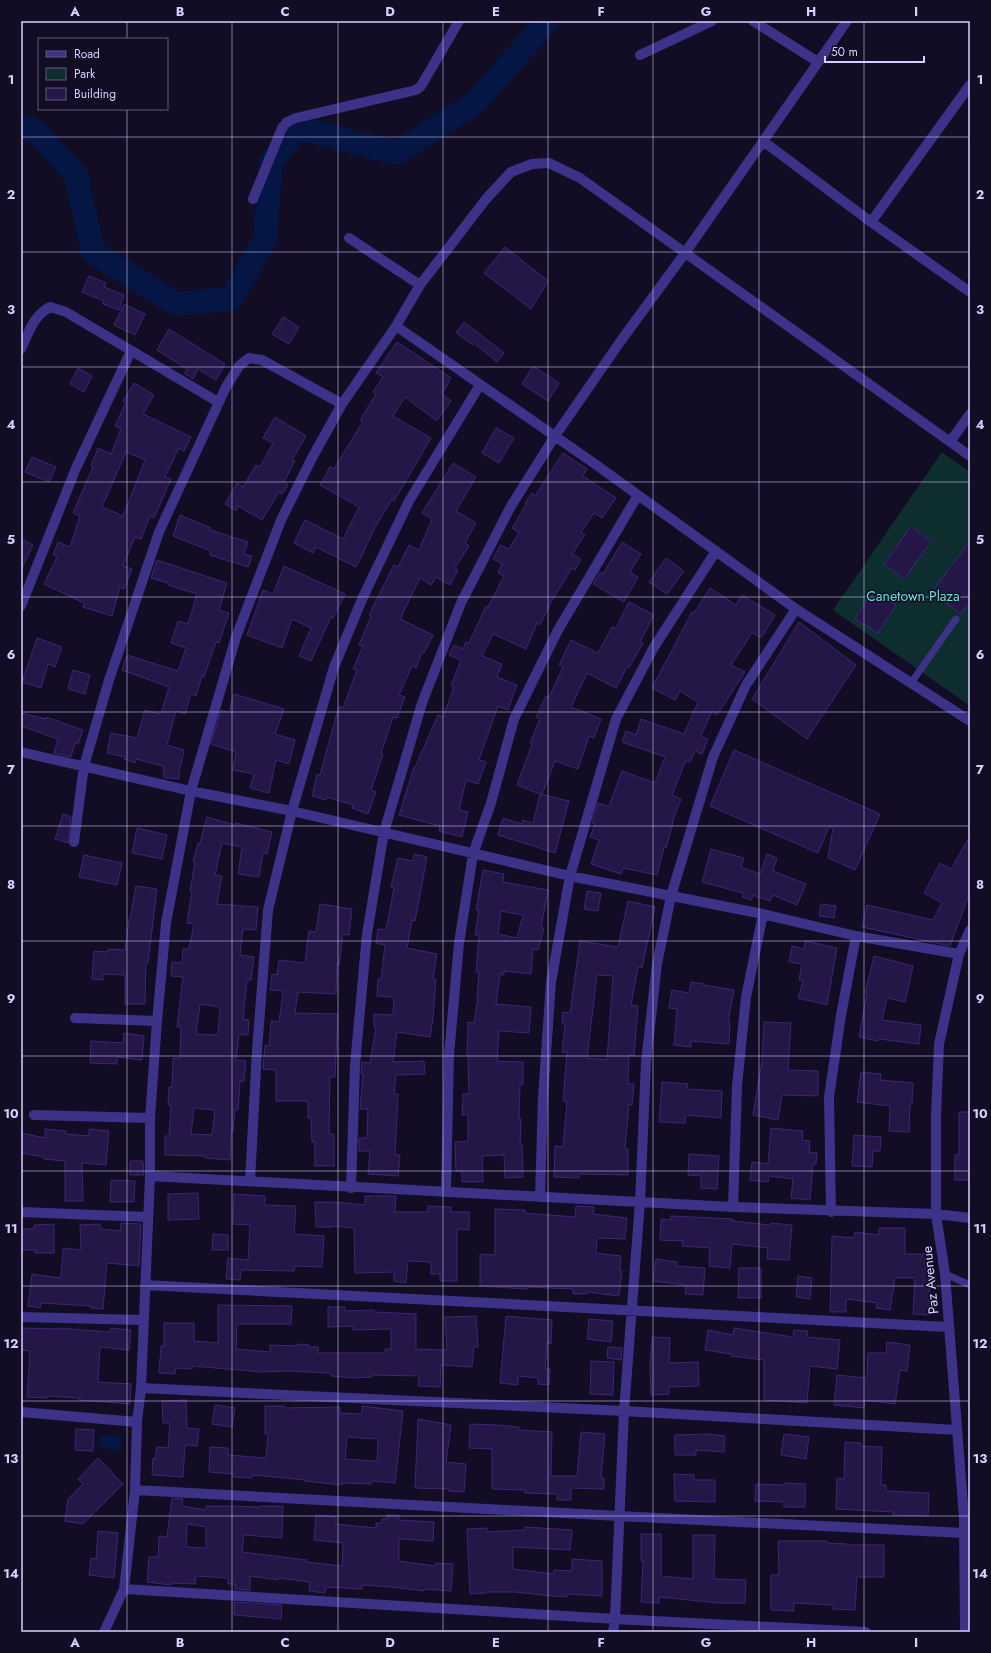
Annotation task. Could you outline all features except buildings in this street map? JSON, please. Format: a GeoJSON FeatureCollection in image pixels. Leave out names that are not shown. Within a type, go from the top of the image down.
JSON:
{"type":"FeatureCollection","features":[{"type":"Feature","properties":{"kind":"street"},"geometry":{"type":"LineString","coordinates":[[253,199],[282,128],[287,122],[296,118],[402,94],[421,86],[459,21]]}},
{"type":"Feature","properties":{"kind":"street"},"geometry":{"type":"LineString","coordinates":[[640,55],[712,21]]}},
{"type":"Feature","properties":{"kind":"street"},"geometry":{"type":"LineString","coordinates":[[754,21],[818,62]]}},
{"type":"Feature","properties":{"kind":"street"},"geometry":{"type":"LineString","coordinates":[[351,1188],[355,1058],[367,934],[384,832],[422,703],[461,603],[511,506],[555,436],[847,21]]}},
{"type":"Feature","properties":{"kind":"street"},"geometry":{"type":"LineString","coordinates":[[871,222],[970,85]]}},
{"type":"Feature","properties":{"kind":"street"},"geometry":{"type":"LineString","coordinates":[[763,141],[871,222],[970,292]]}},
{"type":"Feature","properties":{"kind":"street"},"geometry":{"type":"LineString","coordinates":[[104,1632],[124,1589],[135,1490],[137,1422],[141,1388],[147,1217],[150,1176],[150,1118],[157,1021],[166,923],[191,791],[236,637],[288,506],[313,456],[342,404],[396,326],[420,285],[486,199],[511,172],[532,164],[549,163],[580,178],[970,456]]}},
{"type":"Feature","properties":{"kind":"street"},"geometry":{"type":"LineString","coordinates":[[349,238],[420,285]]}},
{"type":"Feature","properties":{"kind":"street"},"geometry":{"type":"LineString","coordinates":[[21,349],[37,316],[50,307],[66,312],[218,402]]}},
{"type":"Feature","properties":{"kind":"street"},"geometry":{"type":"LineString","coordinates":[[396,326],[555,436],[796,609],[970,721]]}},
{"type":"Feature","properties":{"kind":"street"},"geometry":{"type":"LineString","coordinates":[[21,606],[76,468],[132,351]]}},
{"type":"Feature","properties":{"kind":"street"},"geometry":{"type":"LineString","coordinates":[[74,842],[84,766],[109,680],[159,532],[218,402],[239,366],[250,358],[262,360],[342,404]]}},
{"type":"Feature","properties":{"kind":"street"},"geometry":{"type":"LineString","coordinates":[[250,1182],[257,1050],[268,910],[292,811],[334,666],[362,597],[409,501],[480,385]]}},
{"type":"Feature","properties":{"kind":"street"},"geometry":{"type":"LineString","coordinates":[[950,442],[970,414]]}},
{"type":"Feature","properties":{"kind":"street"},"geometry":{"type":"LineString","coordinates":[[446,1192],[450,1047],[459,944],[473,854],[491,802],[514,718],[558,630],[638,495]]}},
{"type":"Feature","properties":{"kind":"street"},"geometry":{"type":"LineString","coordinates":[[540,1197],[543,1097],[551,982],[570,876],[616,719],[654,647],[716,551]]}},
{"type":"Feature","properties":{"kind":"street"},"geometry":{"type":"LineString","coordinates":[[613,1632],[615,1619],[624,1411],[640,1202],[646,1062],[657,964],[671,896],[713,757],[746,685],[796,609]]}},
{"type":"Feature","properties":{"kind":"street"},"geometry":{"type":"LineString","coordinates":[[21,752],[191,791],[292,811],[570,876],[763,914],[856,936],[959,954]]}},
{"type":"Feature","properties":{"kind":"street"},"geometry":{"type":"LineString","coordinates":[[733,1207],[737,1086],[746,996],[763,914]]}},
{"type":"Feature","properties":{"kind":"street","name":"Paz Avenue"},"geometry":{"type":"LineString","coordinates":[[965,1632],[964,1533],[957,1430],[945,1274],[936,1214],[936,1115],[939,1044],[959,954],[970,930]]}},
{"type":"Feature","properties":{"kind":"street"},"geometry":{"type":"LineString","coordinates":[[831,1212],[829,1097],[841,1015],[856,936]]}},
{"type":"Feature","properties":{"kind":"street"},"geometry":{"type":"LineString","coordinates":[[75,1018],[157,1021]]}},
{"type":"Feature","properties":{"kind":"street"},"geometry":{"type":"LineString","coordinates":[[34,1115],[150,1118]]}},
{"type":"Feature","properties":{"kind":"street"},"geometry":{"type":"LineString","coordinates":[[150,1176],[351,1188],[831,1212],[936,1214],[970,1218]]}},
{"type":"Feature","properties":{"kind":"street"},"geometry":{"type":"LineString","coordinates":[[21,1212],[147,1217]]}},
{"type":"Feature","properties":{"kind":"street"},"geometry":{"type":"LineString","coordinates":[[145,1285],[948,1327]]}},
{"type":"Feature","properties":{"kind":"street"},"geometry":{"type":"LineString","coordinates":[[21,1317],[143,1320]]}},
{"type":"Feature","properties":{"kind":"street"},"geometry":{"type":"LineString","coordinates":[[141,1388],[624,1411],[957,1430]]}},
{"type":"Feature","properties":{"kind":"street"},"geometry":{"type":"LineString","coordinates":[[21,1412],[137,1422]]}},
{"type":"Feature","properties":{"kind":"street"},"geometry":{"type":"LineString","coordinates":[[135,1490],[964,1533]]}},
{"type":"Feature","properties":{"kind":"street"},"geometry":{"type":"LineString","coordinates":[[124,1589],[615,1619],[714,1628],[866,1632]]}},
{"type":"Feature","properties":{"kind":"lane"},"geometry":{"type":"LineString","coordinates":[[911,683],[956,620]]}},
{"type":"Feature","properties":{"kind":"lane"},"geometry":{"type":"LineString","coordinates":[[945,1274],[970,1285]]}},
{"type":"Feature","properties":{"kind":"green space","name":"Canetown Plaza"},"geometry":{"type":"Polygon","coordinates":[[[942,452],[970,472],[970,706],[833,610],[942,452]]]}},
{"type":"Feature","properties":{"kind":"water"},"geometry":{"type":"Polygon","coordinates":[[[100,1435],[122,1437],[121,1450],[99,1448],[100,1435]]]}},
{"type":"Feature","properties":{"kind":"waterway"},"geometry":{"type":"LineString","coordinates":[[21,128],[34,130],[76,175],[93,252],[176,304],[231,299],[265,239],[271,162],[298,128],[397,153],[476,102],[547,21]]}}]}
